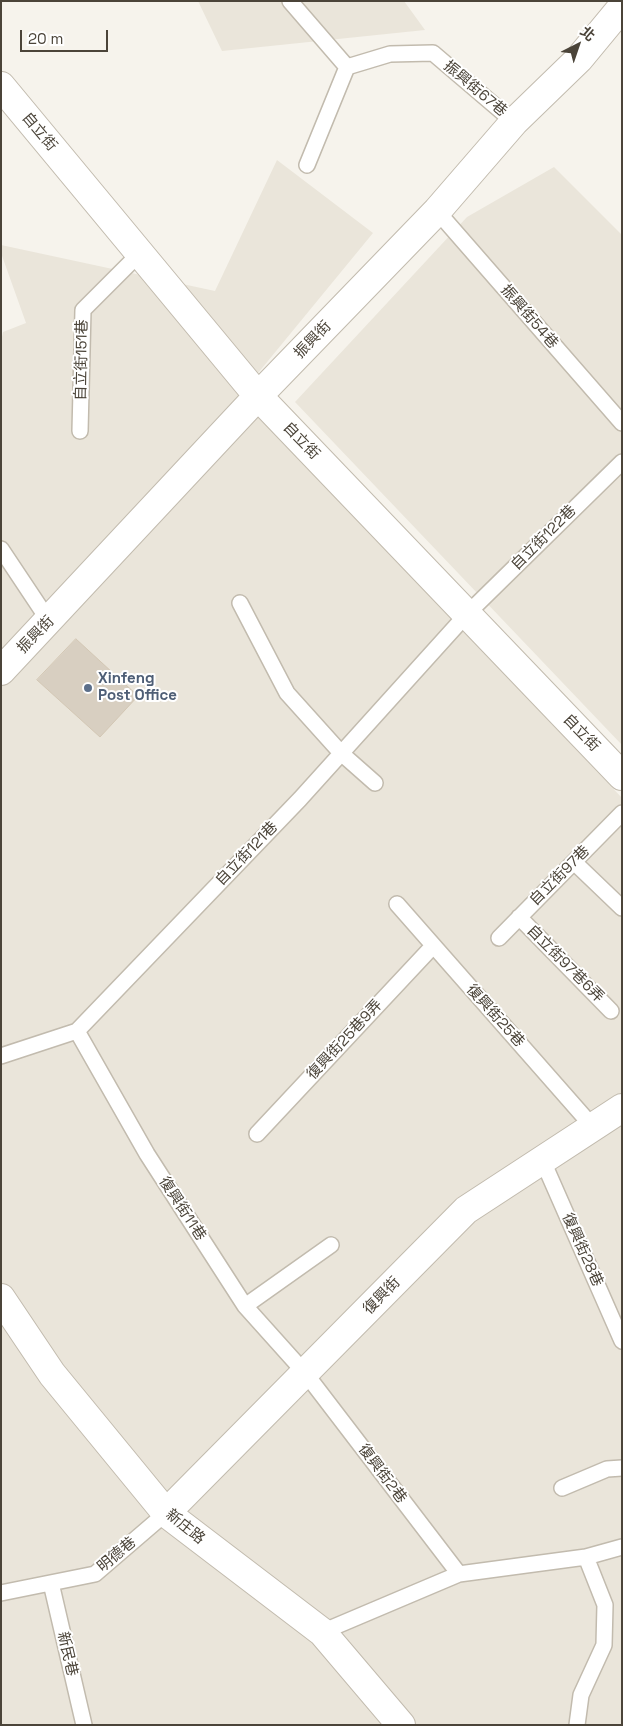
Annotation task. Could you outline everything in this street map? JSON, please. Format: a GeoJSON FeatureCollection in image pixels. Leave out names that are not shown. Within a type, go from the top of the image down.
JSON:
{"type":"FeatureCollection","features":[{"type":"Feature","properties":{"kind":"street","name":"振興街"},"geometry":{"type":"LineString","coordinates":[[1,671],[50,621],[258,396],[437,211],[514,122],[579,59],[622,7]]}},
{"type":"Feature","properties":{"kind":"street","name":"自立街"},"geometry":{"type":"LineString","coordinates":[[1,86],[258,396],[622,776]]}},
{"type":"Feature","properties":{"kind":"street","name":"復興街"},"geometry":{"type":"LineString","coordinates":[[166,1513],[306,1374],[466,1210],[622,1108]]}},
{"type":"Feature","properties":{"kind":"street","name":"新庄路"},"geometry":{"type":"LineString","coordinates":[[1,1298],[52,1374],[166,1513],[322,1632],[401,1725]]}},
{"type":"Feature","properties":{"kind":"lane"},"geometry":{"type":"LineString","coordinates":[[290,1],[347,67],[307,166]]}},
{"type":"Feature","properties":{"kind":"lane","name":"振興街67巷"},"geometry":{"type":"LineString","coordinates":[[347,67],[390,54],[433,53],[514,122]]}},
{"type":"Feature","properties":{"kind":"lane","name":"振興街54巷"},"geometry":{"type":"LineString","coordinates":[[437,211],[622,423]]}},
{"type":"Feature","properties":{"kind":"lane","name":"自立街151巷"},"geometry":{"type":"LineString","coordinates":[[80,431],[83,310],[140,254]]}},
{"type":"Feature","properties":{"kind":"lane","name":"自立街122巷"},"geometry":{"type":"LineString","coordinates":[[467,614],[622,462]]}},
{"type":"Feature","properties":{"kind":"lane"},"geometry":{"type":"LineString","coordinates":[[1,549],[50,621]]}},
{"type":"Feature","properties":{"kind":"lane"},"geometry":{"type":"LineString","coordinates":[[240,603],[287,693],[341,753],[374,784]]}},
{"type":"Feature","properties":{"kind":"lane","name":"自立街121巷"},"geometry":{"type":"LineString","coordinates":[[1,1056],[76,1031],[300,799],[467,614]]}},
{"type":"Feature","properties":{"kind":"lane","name":"自立街97巷"},"geometry":{"type":"LineString","coordinates":[[499,938],[622,813]]}},
{"type":"Feature","properties":{"kind":"lane"},"geometry":{"type":"LineString","coordinates":[[574,862],[622,908]]}},
{"type":"Feature","properties":{"kind":"lane","name":"復興街25巷"},"geometry":{"type":"LineString","coordinates":[[397,904],[593,1126]]}},
{"type":"Feature","properties":{"kind":"lane","name":"自立街97巷6弄"},"geometry":{"type":"LineString","coordinates":[[519,918],[611,1011]]}},
{"type":"Feature","properties":{"kind":"lane","name":"復興街25巷9弄"},"geometry":{"type":"LineString","coordinates":[[257,1134],[434,946]]}},
{"type":"Feature","properties":{"kind":"lane","name":"復興街11巷"},"geometry":{"type":"LineString","coordinates":[[76,1031],[146,1154],[245,1306],[306,1374]]}},
{"type":"Feature","properties":{"kind":"lane","name":"復興街28巷"},"geometry":{"type":"LineString","coordinates":[[542,1159],[622,1342]]}},
{"type":"Feature","properties":{"kind":"lane"},"geometry":{"type":"LineString","coordinates":[[245,1306],[331,1245]]}},
{"type":"Feature","properties":{"kind":"lane","name":"復興街2巷"},"geometry":{"type":"LineString","coordinates":[[306,1374],[458,1574]]}},
{"type":"Feature","properties":{"kind":"lane"},"geometry":{"type":"LineString","coordinates":[[562,1488],[607,1469],[622,1468]]}},
{"type":"Feature","properties":{"kind":"lane","name":"明德巷"},"geometry":{"type":"LineString","coordinates":[[1,1593],[95,1574],[166,1513]]}},
{"type":"Feature","properties":{"kind":"lane"},"geometry":{"type":"LineString","coordinates":[[322,1632],[458,1574],[586,1556],[622,1547]]}},
{"type":"Feature","properties":{"kind":"lane"},"geometry":{"type":"LineString","coordinates":[[576,1725],[581,1694],[604,1645],[605,1605],[586,1556]]}},
{"type":"Feature","properties":{"kind":"lane","name":"新民巷"},"geometry":{"type":"LineString","coordinates":[[51,1583],[84,1725]]}},
{"type":"Feature","properties":{"kind":"shaded area"},"geometry":{"type":"Polygon","coordinates":[[[198,1],[404,1],[425,30],[222,51],[198,1]]]}},
{"type":"Feature","properties":{"kind":"shaded area"},"geometry":{"type":"Polygon","coordinates":[[[277,160],[373,233],[240,395],[622,798],[622,1725],[1,1725],[1,342],[3,332],[26,323],[1,253],[1,245],[215,291],[277,160]]]}},
{"type":"Feature","properties":{"kind":"shaded area"},"geometry":{"type":"Polygon","coordinates":[[[554,167],[622,235],[622,745],[295,402],[467,217],[554,167]]]}},
{"type":"Feature","properties":{"kind":"building","name":"Xinfeng Post Office"},"geometry":{"type":"Polygon","coordinates":[[[76,639],[138,696],[100,737],[37,680],[76,639]]]}},
{"type":"Feature","properties":{"kind":"place","name":"Xinfeng Post Office"},"geometry":{"type":"Point","coordinates":[88,688]}}]}
